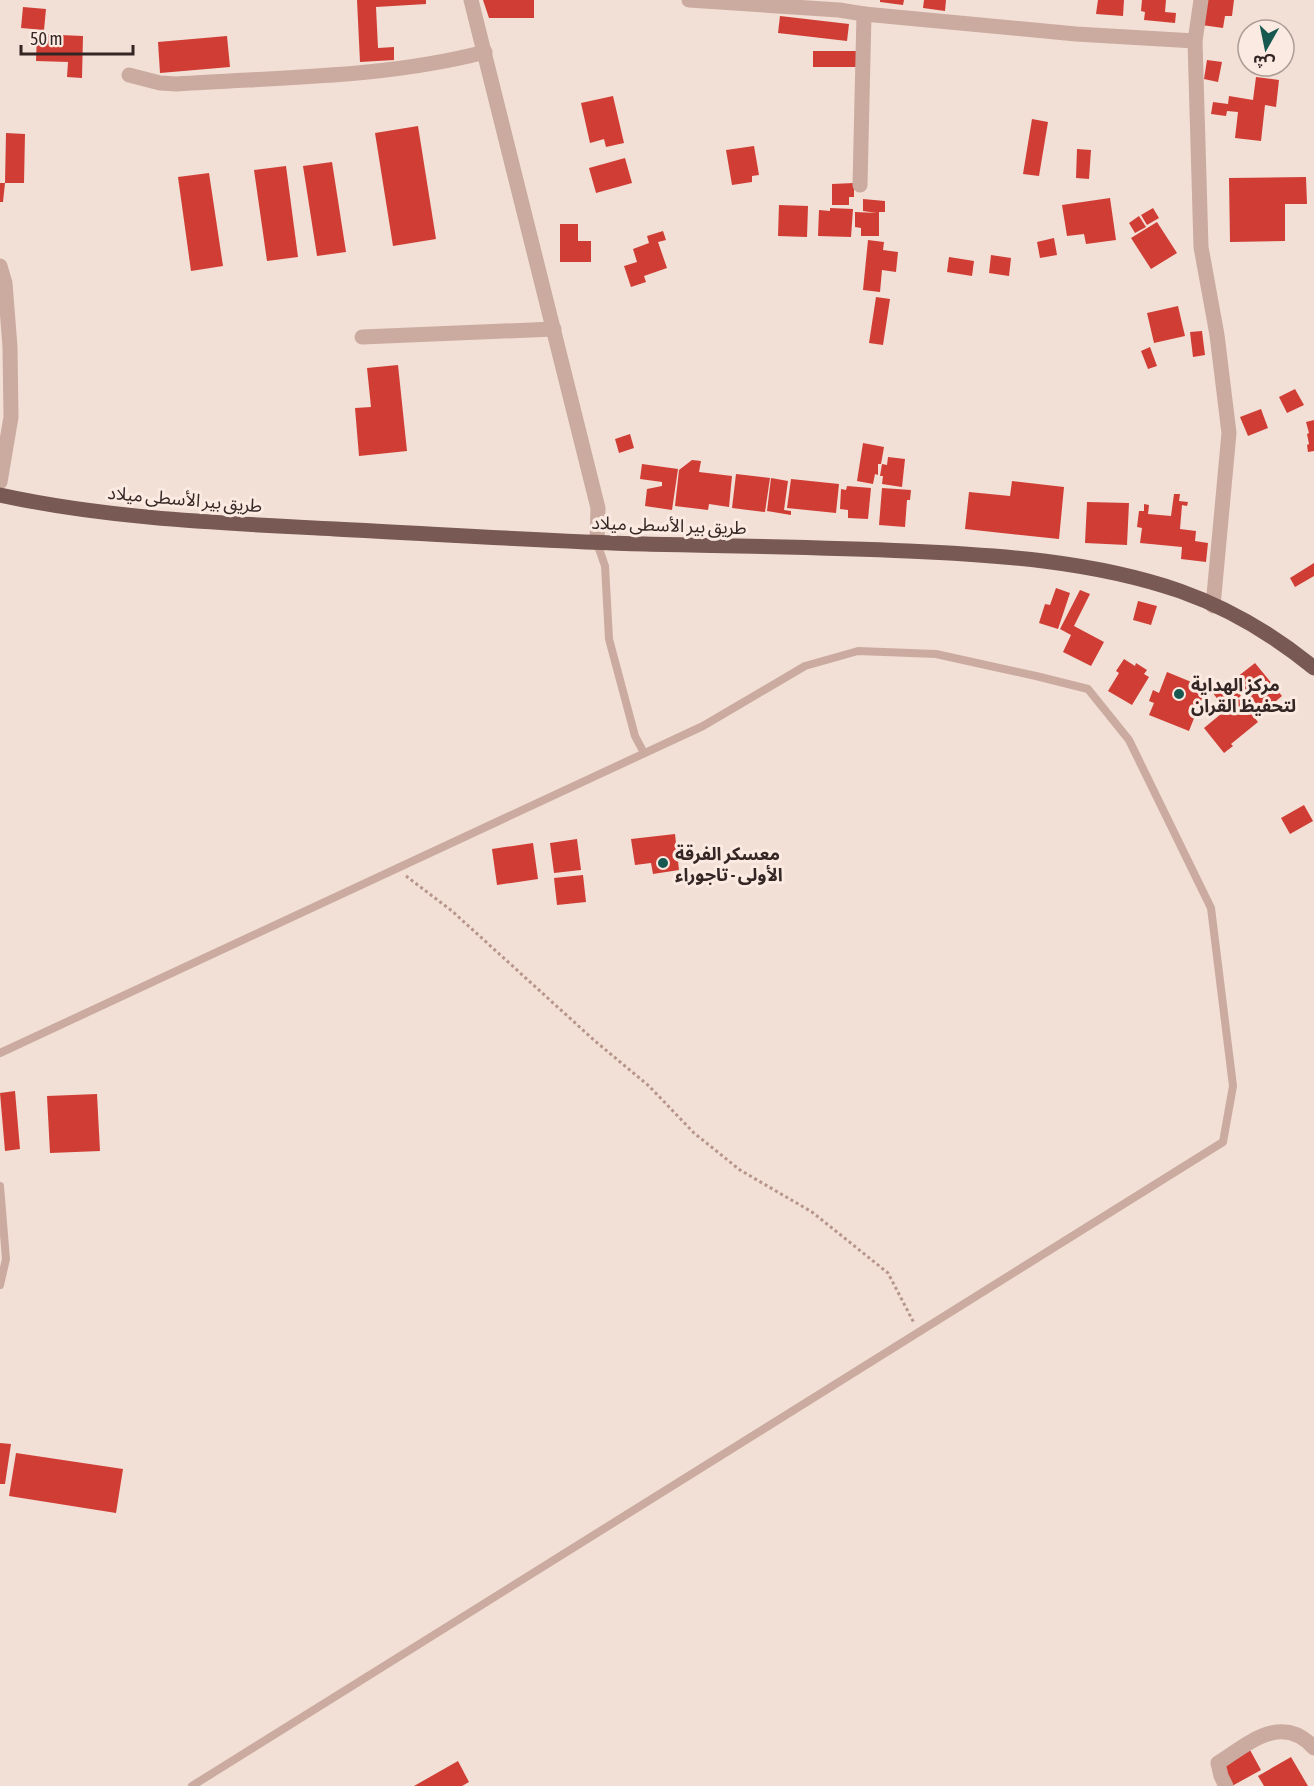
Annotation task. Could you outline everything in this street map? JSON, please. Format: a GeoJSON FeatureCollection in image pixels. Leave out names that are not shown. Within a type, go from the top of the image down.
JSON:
{"type":"FeatureCollection","features":[{"type":"Feature","properties":{"kind":"main road","name":"طريق بير الأسطى ميلاد"},"geometry":{"type":"LineString","coordinates":[[0,495],[34,502],[173,521],[597,543],[976,554],[1046,562],[1118,574],[1182,592],[1245,621],[1314,668]]}},
{"type":"Feature","properties":{"kind":"street"},"geometry":{"type":"LineString","coordinates":[[471,0],[598,508],[597,543]]}},
{"type":"Feature","properties":{"kind":"street"},"geometry":{"type":"LineString","coordinates":[[689,0],[839,10],[1093,35],[1195,40]]}},
{"type":"Feature","properties":{"kind":"street"},"geometry":{"type":"LineString","coordinates":[[1201,0],[1195,40],[1201,247],[1217,335],[1230,433],[1213,606]]}},
{"type":"Feature","properties":{"kind":"street"},"geometry":{"type":"LineString","coordinates":[[860,185],[864,14]]}},
{"type":"Feature","properties":{"kind":"street"},"geometry":{"type":"LineString","coordinates":[[129,75],[160,83],[177,84],[356,73],[427,66],[485,52]]}},
{"type":"Feature","properties":{"kind":"street"},"geometry":{"type":"LineString","coordinates":[[0,266],[5,283],[9,337],[11,417],[0,482]]}},
{"type":"Feature","properties":{"kind":"street"},"geometry":{"type":"LineString","coordinates":[[362,338],[554,328]]}},
{"type":"Feature","properties":{"kind":"street"},"geometry":{"type":"LineString","coordinates":[[1226,1786],[1218,1763],[1272,1731],[1300,1735],[1314,1748]]}},
{"type":"Feature","properties":{"kind":"lane"},"geometry":{"type":"LineString","coordinates":[[597,543],[605,566],[609,639],[635,736],[644,753]]}},
{"type":"Feature","properties":{"kind":"lane"},"geometry":{"type":"LineString","coordinates":[[0,1053],[704,726],[805,666],[858,651],[936,654],[1088,689],[1129,740],[1211,908],[1233,1086],[1223,1142],[192,1786]]}},
{"type":"Feature","properties":{"kind":"lane"},"geometry":{"type":"LineString","coordinates":[[0,1186],[6,1259],[0,1285]]}},
{"type":"Feature","properties":{"kind":"path"},"geometry":{"type":"LineString","coordinates":[[403,873],[452,911],[595,1041],[649,1086],[694,1133],[740,1170],[812,1212],[888,1273],[919,1333]]}},
{"type":"Feature","properties":{"kind":"building"},"geometry":{"type":"Polygon","coordinates":[[[357,0],[426,0],[426,4],[376,7],[378,48],[394,47],[394,60],[360,62],[357,0]]]}},
{"type":"Feature","properties":{"kind":"building"},"geometry":{"type":"Polygon","coordinates":[[[483,0],[534,0],[534,18],[489,18],[483,0]]]}},
{"type":"Feature","properties":{"kind":"building"},"geometry":{"type":"Polygon","coordinates":[[[880,0],[904,0],[903,5],[880,2],[880,0]]]}},
{"type":"Feature","properties":{"kind":"building"},"geometry":{"type":"Polygon","coordinates":[[[924,0],[946,0],[945,11],[923,8],[924,0]]]}},
{"type":"Feature","properties":{"kind":"building"},"geometry":{"type":"Polygon","coordinates":[[[1098,0],[1124,0],[1123,16],[1096,14],[1098,0]]]}},
{"type":"Feature","properties":{"kind":"building"},"geometry":{"type":"Polygon","coordinates":[[[1142,0],[1166,0],[1165,12],[1176,13],[1175,23],[1144,20],[1145,12],[1141,11],[1142,0]]]}},
{"type":"Feature","properties":{"kind":"building"},"geometry":{"type":"Polygon","coordinates":[[[1205,0],[1234,0],[1232,16],[1225,16],[1223,28],[1202,25],[1205,0]]]}},
{"type":"Feature","properties":{"kind":"building"},"geometry":{"type":"Polygon","coordinates":[[[23,7],[46,9],[44,30],[21,28],[23,7]]]}},
{"type":"Feature","properties":{"kind":"building"},"geometry":{"type":"Polygon","coordinates":[[[780,16],[849,24],[847,41],[778,33],[780,16]]]}},
{"type":"Feature","properties":{"kind":"building"},"geometry":{"type":"Polygon","coordinates":[[[37,34],[83,36],[82,78],[67,77],[68,62],[36,61],[37,34]]]}},
{"type":"Feature","properties":{"kind":"building"},"geometry":{"type":"Polygon","coordinates":[[[227,36],[230,67],[160,73],[158,42],[227,36]]]}},
{"type":"Feature","properties":{"kind":"building"},"geometry":{"type":"Polygon","coordinates":[[[813,51],[856,51],[856,67],[813,67],[813,51]]]}},
{"type":"Feature","properties":{"kind":"building"},"geometry":{"type":"Polygon","coordinates":[[[1207,60],[1222,62],[1218,82],[1204,79],[1207,60]]]}},
{"type":"Feature","properties":{"kind":"building"},"geometry":{"type":"Polygon","coordinates":[[[1256,78],[1279,80],[1276,107],[1265,105],[1261,141],[1235,138],[1238,112],[1227,111],[1226,116],[1211,114],[1213,102],[1228,104],[1229,96],[1253,100],[1256,78]]]}},
{"type":"Feature","properties":{"kind":"building"},"geometry":{"type":"Polygon","coordinates":[[[613,96],[624,143],[606,147],[604,139],[590,143],[581,103],[613,96]]]}},
{"type":"Feature","properties":{"kind":"building"},"geometry":{"type":"Polygon","coordinates":[[[1032,119],[1048,122],[1039,176],[1023,174],[1032,119]]]}},
{"type":"Feature","properties":{"kind":"building"},"geometry":{"type":"Polygon","coordinates":[[[418,126],[436,239],[393,246],[375,133],[418,126]]]}},
{"type":"Feature","properties":{"kind":"building"},"geometry":{"type":"Polygon","coordinates":[[[6,133],[25,134],[24,183],[5,183],[6,133]]]}},
{"type":"Feature","properties":{"kind":"building"},"geometry":{"type":"Polygon","coordinates":[[[754,146],[759,175],[752,176],[752,182],[732,185],[726,150],[754,146]]]}},
{"type":"Feature","properties":{"kind":"building"},"geometry":{"type":"Polygon","coordinates":[[[1077,149],[1091,150],[1089,179],[1076,178],[1077,149]]]}},
{"type":"Feature","properties":{"kind":"building"},"geometry":{"type":"Polygon","coordinates":[[[625,158],[632,183],[596,193],[589,168],[625,158]]]}},
{"type":"Feature","properties":{"kind":"building"},"geometry":{"type":"Polygon","coordinates":[[[332,162],[346,252],[317,256],[303,166],[332,162]]]}},
{"type":"Feature","properties":{"kind":"building"},"geometry":{"type":"Polygon","coordinates":[[[286,166],[298,257],[267,261],[254,170],[286,166]]]}},
{"type":"Feature","properties":{"kind":"building"},"geometry":{"type":"Polygon","coordinates":[[[209,173],[223,266],[191,271],[178,177],[209,173]]]}},
{"type":"Feature","properties":{"kind":"building"},"geometry":{"type":"Polygon","coordinates":[[[1306,177],[1307,204],[1285,204],[1285,241],[1230,242],[1229,178],[1306,177]]]}},
{"type":"Feature","properties":{"kind":"building"},"geometry":{"type":"Polygon","coordinates":[[[0,183],[5,183],[3,202],[0,202],[0,183]]]}},
{"type":"Feature","properties":{"kind":"building"},"geometry":{"type":"Polygon","coordinates":[[[854,183],[854,197],[849,197],[849,205],[832,205],[832,184],[854,183]]]}},
{"type":"Feature","properties":{"kind":"building"},"geometry":{"type":"Polygon","coordinates":[[[1110,198],[1116,240],[1086,244],[1084,234],[1067,236],[1062,205],[1110,198]]]}},
{"type":"Feature","properties":{"kind":"building"},"geometry":{"type":"Polygon","coordinates":[[[863,199],[885,201],[885,212],[879,212],[879,236],[861,236],[861,228],[855,227],[855,212],[877,213],[863,211],[863,199]]]}},
{"type":"Feature","properties":{"kind":"building"},"geometry":{"type":"Polygon","coordinates":[[[779,205],[808,206],[807,237],[778,236],[779,205]]]}},
{"type":"Feature","properties":{"kind":"building"},"geometry":{"type":"Polygon","coordinates":[[[830,208],[853,209],[851,237],[818,236],[819,210],[830,211],[830,208]]]}},
{"type":"Feature","properties":{"kind":"building"},"geometry":{"type":"Polygon","coordinates":[[[1153,208],[1159,218],[1147,225],[1141,215],[1153,208]]]}},
{"type":"Feature","properties":{"kind":"building"},"geometry":{"type":"Polygon","coordinates":[[[1139,216],[1146,227],[1135,233],[1129,223],[1139,216]]]}},
{"type":"Feature","properties":{"kind":"building"},"geometry":{"type":"Polygon","coordinates":[[[1157,222],[1177,253],[1151,269],[1131,238],[1157,222]]]}},
{"type":"Feature","properties":{"kind":"building"},"geometry":{"type":"Polygon","coordinates":[[[560,224],[578,224],[578,241],[591,241],[591,262],[560,262],[560,224]]]}},
{"type":"Feature","properties":{"kind":"building"},"geometry":{"type":"Polygon","coordinates":[[[663,231],[666,240],[658,242],[667,268],[644,276],[646,282],[631,287],[624,266],[637,262],[633,249],[649,243],[647,236],[663,231]]]}},
{"type":"Feature","properties":{"kind":"building"},"geometry":{"type":"Polygon","coordinates":[[[1054,238],[1057,255],[1040,258],[1037,242],[1054,238]]]}},
{"type":"Feature","properties":{"kind":"building"},"geometry":{"type":"Polygon","coordinates":[[[868,240],[884,242],[883,250],[898,252],[896,272],[882,270],[880,292],[863,290],[868,240]]]}},
{"type":"Feature","properties":{"kind":"building"},"geometry":{"type":"Polygon","coordinates":[[[991,255],[1011,258],[1009,276],[989,273],[991,255]]]}},
{"type":"Feature","properties":{"kind":"building"},"geometry":{"type":"Polygon","coordinates":[[[949,257],[974,261],[972,276],[947,272],[949,257]]]}},
{"type":"Feature","properties":{"kind":"building"},"geometry":{"type":"Polygon","coordinates":[[[876,297],[890,299],[883,345],[869,343],[876,297]]]}},
{"type":"Feature","properties":{"kind":"building"},"geometry":{"type":"Polygon","coordinates":[[[1178,306],[1185,336],[1154,343],[1147,313],[1178,306]]]}},
{"type":"Feature","properties":{"kind":"building"},"geometry":{"type":"Polygon","coordinates":[[[1202,331],[1205,355],[1193,357],[1190,332],[1202,331]]]}},
{"type":"Feature","properties":{"kind":"building"},"geometry":{"type":"Polygon","coordinates":[[[1150,347],[1157,366],[1148,369],[1141,351],[1150,347]]]}},
{"type":"Feature","properties":{"kind":"building"},"geometry":{"type":"Polygon","coordinates":[[[398,365],[407,451],[359,456],[355,408],[371,407],[367,368],[398,365]]]}},
{"type":"Feature","properties":{"kind":"building"},"geometry":{"type":"Polygon","coordinates":[[[1295,389],[1304,405],[1287,413],[1279,397],[1295,389]]]}},
{"type":"Feature","properties":{"kind":"building"},"geometry":{"type":"Polygon","coordinates":[[[1261,409],[1268,428],[1248,436],[1240,417],[1261,409]]]}},
{"type":"Feature","properties":{"kind":"building"},"geometry":{"type":"Polygon","coordinates":[[[1314,420],[1314,451],[1308,452],[1307,434],[1309,433],[1306,422],[1314,420]]]}},
{"type":"Feature","properties":{"kind":"building"},"geometry":{"type":"Polygon","coordinates":[[[630,434],[634,448],[619,453],[615,439],[630,434]]]}},
{"type":"Feature","properties":{"kind":"building"},"geometry":{"type":"Polygon","coordinates":[[[863,443],[884,447],[881,464],[878,464],[878,475],[875,474],[873,484],[857,481],[863,443]]]}},
{"type":"Feature","properties":{"kind":"building"},"geometry":{"type":"Polygon","coordinates":[[[888,457],[905,459],[902,487],[882,484],[883,476],[880,476],[882,464],[887,465],[888,457]]]}},
{"type":"Feature","properties":{"kind":"building"},"geometry":{"type":"Polygon","coordinates":[[[692,460],[701,461],[699,472],[732,476],[729,507],[709,504],[708,510],[675,506],[679,470],[692,460]]]}},
{"type":"Feature","properties":{"kind":"building"},"geometry":{"type":"Polygon","coordinates":[[[642,464],[678,469],[672,510],[645,506],[647,489],[662,486],[662,482],[640,479],[642,464]]]}},
{"type":"Feature","properties":{"kind":"building"},"geometry":{"type":"Polygon","coordinates":[[[736,474],[770,478],[765,512],[732,508],[736,474]]]}},
{"type":"Feature","properties":{"kind":"building"},"geometry":{"type":"Polygon","coordinates":[[[771,478],[788,481],[784,510],[791,511],[791,515],[767,511],[771,478]]]}},
{"type":"Feature","properties":{"kind":"building"},"geometry":{"type":"Polygon","coordinates":[[[791,479],[839,484],[836,513],[787,508],[791,479]]]}},
{"type":"Feature","properties":{"kind":"building"},"geometry":{"type":"Polygon","coordinates":[[[1012,481],[1064,487],[1059,539],[965,529],[969,492],[1010,496],[1012,481]]]}},
{"type":"Feature","properties":{"kind":"building"},"geometry":{"type":"Polygon","coordinates":[[[847,486],[871,488],[868,519],[848,518],[848,510],[840,509],[841,489],[846,490],[847,486]]]}},
{"type":"Feature","properties":{"kind":"building"},"geometry":{"type":"Polygon","coordinates":[[[882,488],[911,490],[910,500],[907,500],[905,527],[879,525],[882,488]]]}},
{"type":"Feature","properties":{"kind":"building"},"geometry":{"type":"Polygon","coordinates":[[[1174,494],[1180,494],[1179,501],[1188,502],[1187,506],[1182,505],[1180,529],[1196,531],[1195,541],[1208,543],[1206,562],[1181,559],[1182,547],[1140,543],[1142,528],[1137,527],[1139,511],[1144,511],[1144,504],[1149,505],[1148,514],[1171,516],[1174,494]]]}},
{"type":"Feature","properties":{"kind":"building"},"geometry":{"type":"Polygon","coordinates":[[[1087,502],[1129,503],[1127,545],[1085,543],[1087,502]]]}},
{"type":"Feature","properties":{"kind":"building"},"geometry":{"type":"Polygon","coordinates":[[[1314,563],[1314,576],[1295,587],[1290,578],[1314,563]]]}},
{"type":"Feature","properties":{"kind":"building"},"geometry":{"type":"Polygon","coordinates":[[[1056,588],[1070,593],[1058,629],[1039,623],[1045,604],[1050,605],[1056,588]]]}},
{"type":"Feature","properties":{"kind":"building"},"geometry":{"type":"Polygon","coordinates":[[[1080,590],[1090,594],[1074,626],[1104,642],[1091,666],[1063,652],[1071,635],[1060,629],[1080,590]]]}},
{"type":"Feature","properties":{"kind":"building"},"geometry":{"type":"Polygon","coordinates":[[[1138,601],[1157,606],[1151,625],[1133,620],[1138,601]]]}},
{"type":"Feature","properties":{"kind":"building"},"geometry":{"type":"Polygon","coordinates":[[[1124,659],[1147,670],[1144,674],[1149,677],[1132,705],[1108,691],[1124,659]]]}},
{"type":"Feature","properties":{"kind":"building"},"geometry":{"type":"Polygon","coordinates":[[[1255,663],[1282,696],[1263,712],[1244,689],[1241,691],[1232,681],[1255,663]]]}},
{"type":"Feature","properties":{"kind":"building"},"geometry":{"type":"Polygon","coordinates":[[[1167,672],[1206,688],[1189,731],[1149,715],[1154,703],[1149,701],[1153,690],[1159,693],[1167,672]]]}},
{"type":"Feature","properties":{"kind":"building"},"geometry":{"type":"Polygon","coordinates":[[[1230,681],[1241,696],[1224,708],[1213,693],[1230,681]]]}},
{"type":"Feature","properties":{"kind":"building"},"geometry":{"type":"Polygon","coordinates":[[[1239,699],[1258,722],[1231,744],[1233,746],[1224,753],[1204,728],[1239,699]]]}},
{"type":"Feature","properties":{"kind":"building"},"geometry":{"type":"Polygon","coordinates":[[[1304,805],[1313,821],[1290,834],[1281,818],[1304,805]]]}},
{"type":"Feature","properties":{"kind":"building"},"geometry":{"type":"Polygon","coordinates":[[[675,834],[679,870],[653,874],[651,863],[635,865],[631,839],[675,834]]]}},
{"type":"Feature","properties":{"kind":"building"},"geometry":{"type":"Polygon","coordinates":[[[577,839],[581,870],[554,873],[550,843],[577,839]]]}},
{"type":"Feature","properties":{"kind":"building"},"geometry":{"type":"Polygon","coordinates":[[[533,843],[538,879],[497,885],[492,849],[533,843]]]}},
{"type":"Feature","properties":{"kind":"building"},"geometry":{"type":"Polygon","coordinates":[[[583,875],[586,902],[557,905],[554,878],[583,875]]]}},
{"type":"Feature","properties":{"kind":"building"},"geometry":{"type":"Polygon","coordinates":[[[15,1091],[20,1149],[5,1151],[0,1093],[15,1091]]]}},
{"type":"Feature","properties":{"kind":"building"},"geometry":{"type":"Polygon","coordinates":[[[97,1094],[100,1151],[50,1153],[47,1096],[97,1094]]]}},
{"type":"Feature","properties":{"kind":"building"},"geometry":{"type":"Polygon","coordinates":[[[0,1443],[11,1444],[5,1484],[0,1484],[0,1443]]]}},
{"type":"Feature","properties":{"kind":"building"},"geometry":{"type":"Polygon","coordinates":[[[16,1453],[123,1469],[116,1513],[9,1496],[16,1453]]]}},
{"type":"Feature","properties":{"kind":"building"},"geometry":{"type":"Polygon","coordinates":[[[1250,1750],[1261,1770],[1232,1786],[1221,1766],[1250,1750]]]}},
{"type":"Feature","properties":{"kind":"building"},"geometry":{"type":"Polygon","coordinates":[[[1291,1757],[1308,1786],[1264,1786],[1258,1776],[1291,1757]]]}},
{"type":"Feature","properties":{"kind":"building"},"geometry":{"type":"Polygon","coordinates":[[[458,1761],[469,1782],[462,1786],[414,1786],[458,1761]]]}},
{"type":"Feature","properties":{"kind":"place","name":"مركز الهداية لتحفيظ القران"},"geometry":{"type":"Point","coordinates":[1179,694]}},
{"type":"Feature","properties":{"kind":"place","name":"معسكر الفرقة الأولى - تاجوراء"},"geometry":{"type":"Point","coordinates":[663,863]}}]}
